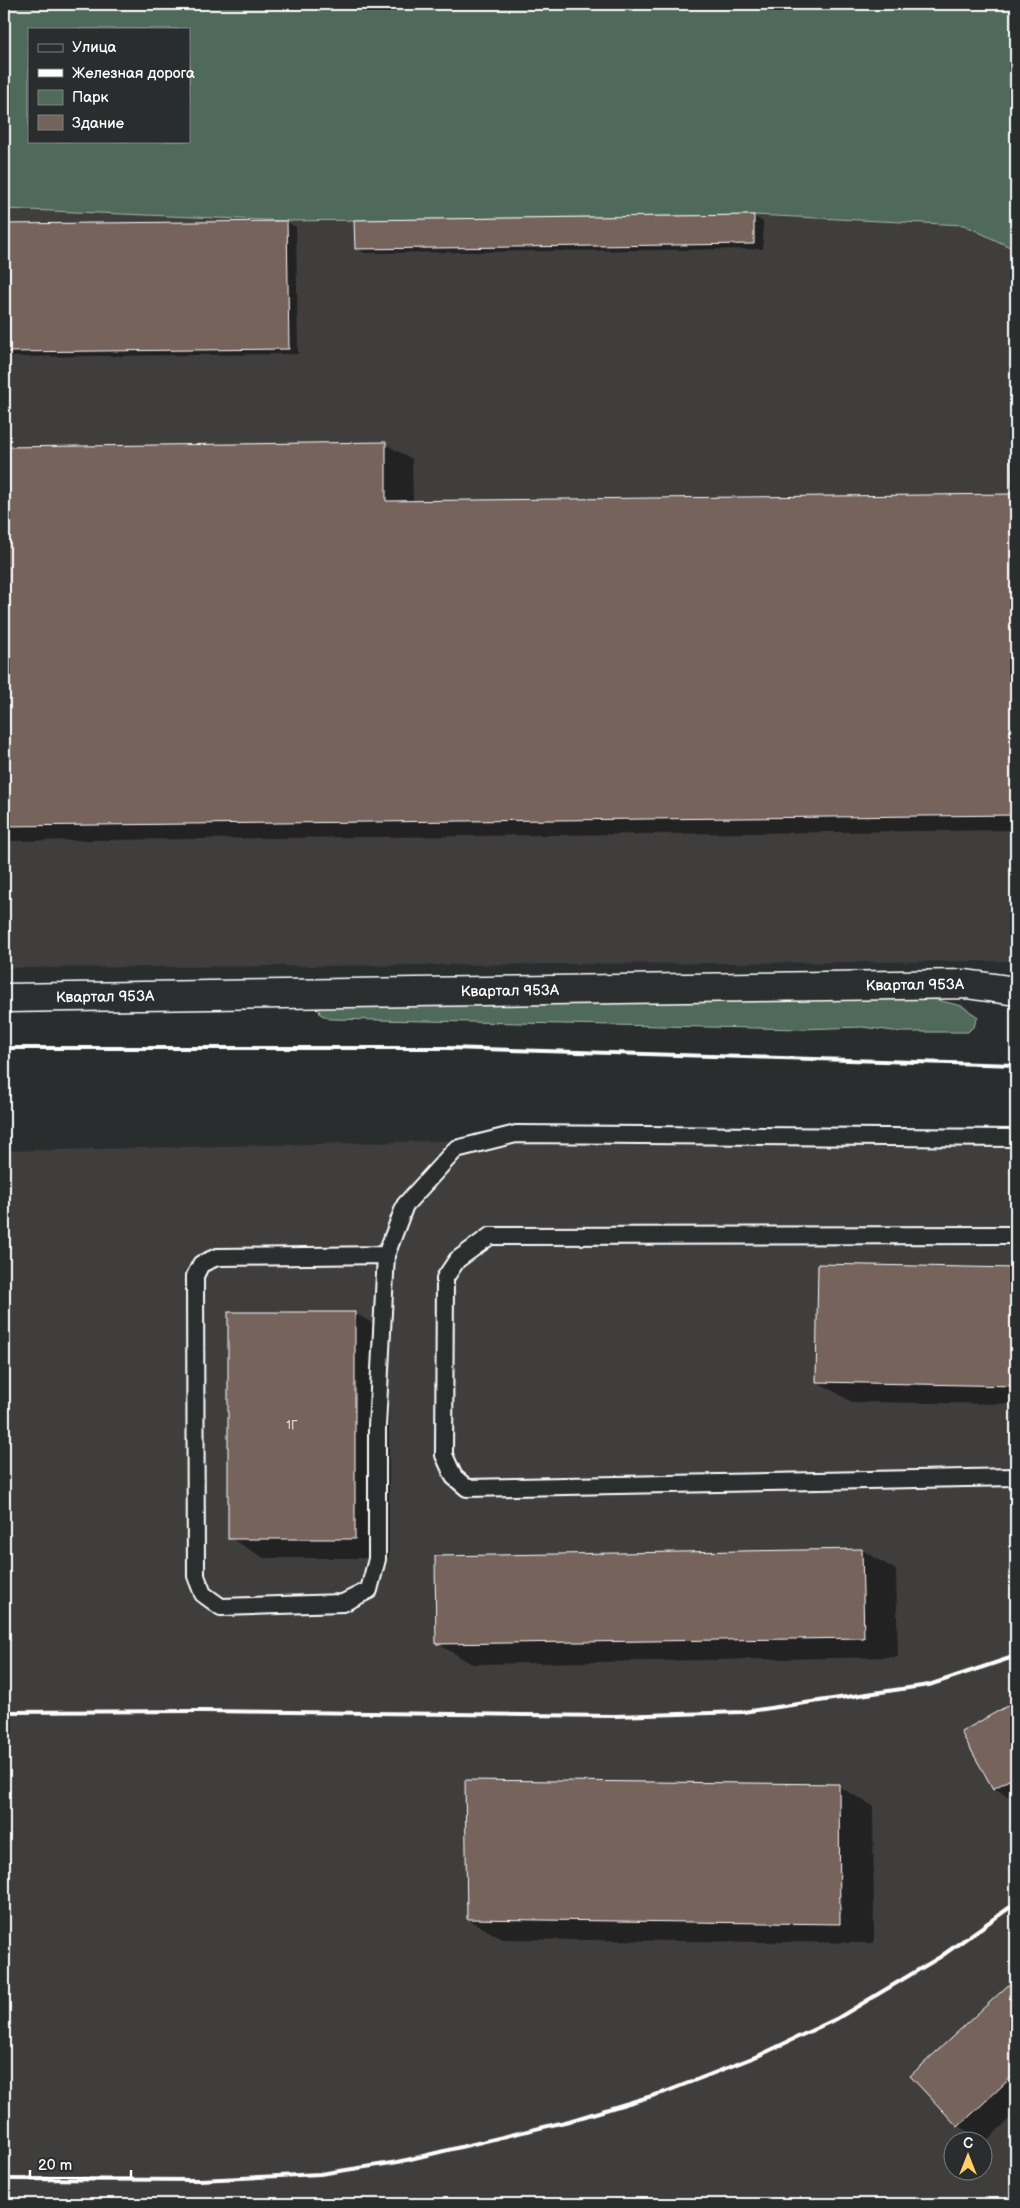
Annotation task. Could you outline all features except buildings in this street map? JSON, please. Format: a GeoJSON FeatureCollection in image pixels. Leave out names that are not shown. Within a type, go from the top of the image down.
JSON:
{"type":"FeatureCollection","features":[{"type":"Feature","properties":{"kind":"street","name":"Квартал 953А"},"geometry":{"type":"LineString","coordinates":[[4,998],[966,984],[1016,991]]}},
{"type":"Feature","properties":{"kind":"lane"},"geometry":{"type":"LineString","coordinates":[[386,1255],[217,1257],[201,1264],[195,1276],[196,1576],[204,1594],[221,1607],[343,1603],[369,1590],[377,1559],[377,1427],[386,1255],[405,1205],[456,1149],[516,1134],[1016,1138]]}},
{"type":"Feature","properties":{"kind":"lane"},"geometry":{"type":"LineString","coordinates":[[1016,1235],[490,1236],[457,1260],[445,1278],[444,1455],[454,1477],[467,1488],[1016,1477]]}},
{"type":"Feature","properties":{"kind":"shaded area"},"geometry":{"type":"Polygon","coordinates":[[[4,209],[288,221],[754,215],[964,225],[1016,250],[1016,961],[4,968],[4,209]]]}},
{"type":"Feature","properties":{"kind":"shaded area"},"geometry":{"type":"Polygon","coordinates":[[[1016,1128],[1016,2204],[4,2204],[4,1151],[1016,1128]]]}},
{"type":"Feature","properties":{"kind":"green space"},"geometry":{"type":"Polygon","coordinates":[[[4,4],[1016,4],[1016,250],[964,225],[754,215],[287,221],[4,209],[4,4]]]}},
{"type":"Feature","properties":{"kind":"green space"},"geometry":{"type":"Polygon","coordinates":[[[882,996],[933,999],[962,1006],[978,1017],[974,1026],[968,1032],[901,1032],[862,1027],[801,1029],[330,1019],[320,1014],[318,1005],[882,996]]]}},
{"type":"Feature","properties":{"kind":"railway"},"geometry":{"type":"LineString","coordinates":[[4,1048],[447,1048],[1016,1065]]}},
{"type":"Feature","properties":{"kind":"railway"},"geometry":{"type":"LineString","coordinates":[[4,1712],[202,1711],[615,1716],[743,1712],[929,1685],[1016,1656]]}},
{"type":"Feature","properties":{"kind":"railway"},"geometry":{"type":"LineString","coordinates":[[4,2179],[200,2180],[320,2174],[398,2162],[569,2121],[665,2092],[760,2055],[838,2018],[940,1957],[1016,1903]]}}]}
